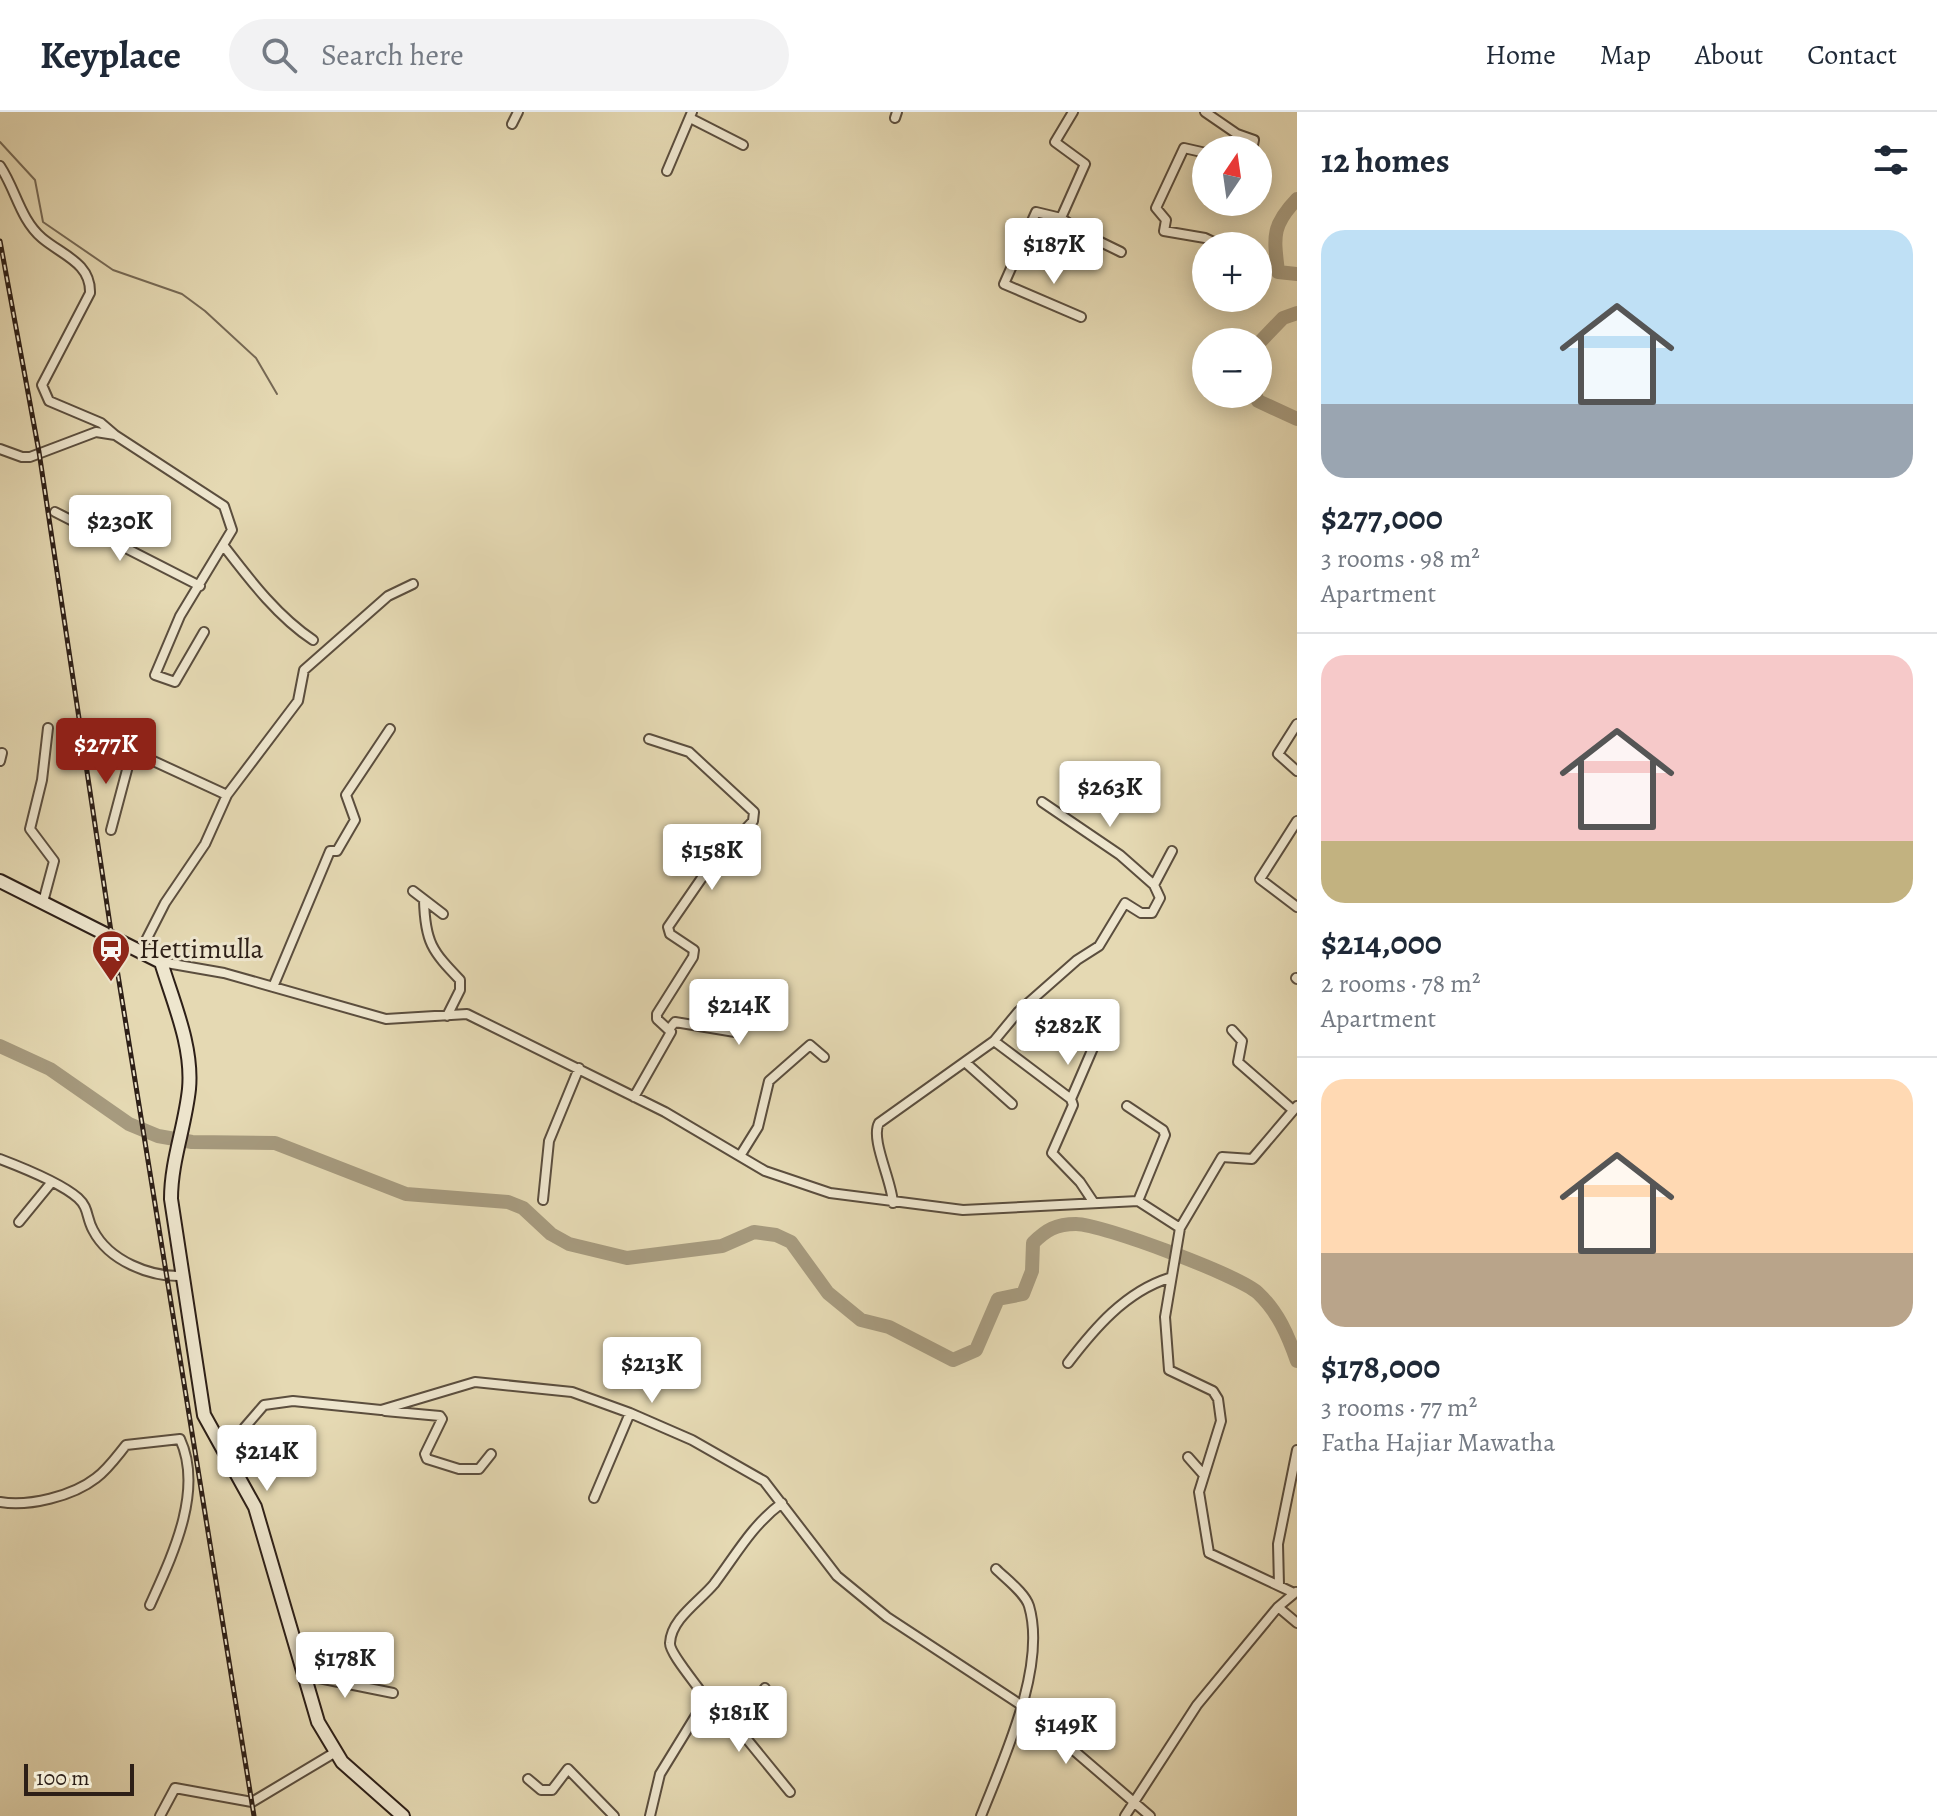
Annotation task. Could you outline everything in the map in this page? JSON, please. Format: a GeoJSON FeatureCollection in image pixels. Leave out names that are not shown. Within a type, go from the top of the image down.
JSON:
{"type":"FeatureCollection","features":[{"type":"Feature","properties":{"kind":"street"},"geometry":{"type":"LineString","coordinates":[[512,124],[518,112]]}},
{"type":"Feature","properties":{"kind":"street"},"geometry":{"type":"LineString","coordinates":[[1061,218],[1085,164],[1055,142],[1073,112]]}},
{"type":"Feature","properties":{"kind":"street"},"geometry":{"type":"LineString","coordinates":[[1205,112],[1243,136]]}},
{"type":"Feature","properties":{"kind":"street"},"geometry":{"type":"LineString","coordinates":[[667,171],[691,115],[743,145]]}},
{"type":"Feature","properties":{"kind":"street"},"geometry":{"type":"LineString","coordinates":[[1192,150],[1184,148],[1156,208],[1166,220],[1164,231],[1192,236]]}},
{"type":"Feature","properties":{"kind":"street"},"geometry":{"type":"LineString","coordinates":[[0,166],[34,230],[82,268],[91,280],[90,293],[45,372],[42,385],[49,401],[101,423],[224,506],[231,519],[232,530],[180,616],[155,675],[175,682],[204,632]]}},
{"type":"Feature","properties":{"kind":"street"},"geometry":{"type":"LineString","coordinates":[[1081,317],[1004,284],[1036,212],[1061,218],[1084,234],[1121,252]]}},
{"type":"Feature","properties":{"kind":"street"},"geometry":{"type":"LineString","coordinates":[[0,449],[30,457],[96,432],[115,435]]}},
{"type":"Feature","properties":{"kind":"street"},"geometry":{"type":"LineString","coordinates":[[55,512],[200,586]]}},
{"type":"Feature","properties":{"kind":"street"},"geometry":{"type":"LineString","coordinates":[[223,545],[267,599],[313,640]]}},
{"type":"Feature","properties":{"kind":"street"},"geometry":{"type":"LineString","coordinates":[[140,952],[165,903],[205,844],[227,795],[298,701],[304,670],[388,596],[413,584]]}},
{"type":"Feature","properties":{"kind":"street"},"geometry":{"type":"LineString","coordinates":[[1297,724],[1278,754],[1297,771]]}},
{"type":"Feature","properties":{"kind":"street"},"geometry":{"type":"LineString","coordinates":[[97,726],[132,751],[227,795]]}},
{"type":"Feature","properties":{"kind":"street"},"geometry":{"type":"LineString","coordinates":[[43,902],[54,861],[30,829],[42,780],[48,728]]}},
{"type":"Feature","properties":{"kind":"street"},"geometry":{"type":"LineString","coordinates":[[273,987],[330,851],[337,851],[355,820],[346,795],[390,729]]}},
{"type":"Feature","properties":{"kind":"street"},"geometry":{"type":"LineString","coordinates":[[649,739],[689,752],[754,812],[753,821],[708,869],[668,927],[670,934],[694,950],[657,1014],[657,1019],[670,1028]]}},
{"type":"Feature","properties":{"kind":"street"},"geometry":{"type":"LineString","coordinates":[[111,830],[132,751]]}},
{"type":"Feature","properties":{"kind":"street"},"geometry":{"type":"LineString","coordinates":[[893,1203],[892,1182],[880,1153],[876,1130],[883,1118],[935,1086],[994,1041],[1018,1012],[1099,946],[1125,903],[1141,913],[1152,913],[1160,898],[1154,885],[1120,855],[1042,802]]}},
{"type":"Feature","properties":{"kind":"street"},"geometry":{"type":"LineString","coordinates":[[1297,821],[1260,879],[1297,907]]}},
{"type":"Feature","properties":{"kind":"street"},"geometry":{"type":"LineString","coordinates":[[1154,885],[1172,851]]}},
{"type":"Feature","properties":{"kind":"street"},"geometry":{"type":"LineString","coordinates":[[0,881],[161,962],[273,987],[386,1019],[467,1014],[579,1068],[765,1171],[830,1193],[963,1210],[1138,1201],[1180,1232]]}},
{"type":"Feature","properties":{"kind":"street"},"geometry":{"type":"LineString","coordinates":[[413,891],[443,914]]}},
{"type":"Feature","properties":{"kind":"street"},"geometry":{"type":"LineString","coordinates":[[424,900],[425,920],[433,951],[460,980],[460,990],[447,1016]]}},
{"type":"Feature","properties":{"kind":"street"},"geometry":{"type":"LineString","coordinates":[[161,962],[185,1044],[189,1087],[171,1174],[171,1199],[204,1415],[255,1507],[318,1722],[334,1753],[403,1816]]}},
{"type":"Feature","properties":{"kind":"street"},"geometry":{"type":"LineString","coordinates":[[634,1097],[675,1022],[735,1032],[767,995]]}},
{"type":"Feature","properties":{"kind":"street"},"geometry":{"type":"LineString","coordinates":[[1125,1816],[1197,1705],[1278,1607],[1296,1592],[1209,1553],[1199,1492],[1221,1421],[1221,1410],[1213,1391],[1169,1370],[1165,1317],[1169,1277],[1180,1232],[1222,1157],[1252,1159],[1295,1108],[1238,1062],[1242,1041],[1232,1030]]}},
{"type":"Feature","properties":{"kind":"street"},"geometry":{"type":"LineString","coordinates":[[994,1041],[1071,1099],[1073,1105],[1051,1149],[1094,1203]]}},
{"type":"Feature","properties":{"kind":"street"},"geometry":{"type":"LineString","coordinates":[[740,1156],[758,1127],[769,1081],[810,1045],[824,1057]]}},
{"type":"Feature","properties":{"kind":"street"},"geometry":{"type":"LineString","coordinates":[[1071,1099],[1093,1048]]}},
{"type":"Feature","properties":{"kind":"street"},"geometry":{"type":"LineString","coordinates":[[966,1063],[1012,1104]]}},
{"type":"Feature","properties":{"kind":"street"},"geometry":{"type":"LineString","coordinates":[[543,1200],[549,1141],[579,1068]]}},
{"type":"Feature","properties":{"kind":"street"},"geometry":{"type":"LineString","coordinates":[[1127,1106],[1163,1130],[1165,1135],[1138,1201]]}},
{"type":"Feature","properties":{"kind":"street"},"geometry":{"type":"LineString","coordinates":[[0,1159],[76,1196],[89,1212],[92,1228],[100,1241],[123,1259],[146,1273],[182,1276]]}},
{"type":"Feature","properties":{"kind":"street"},"geometry":{"type":"LineString","coordinates":[[19,1222],[51,1183]]}},
{"type":"Feature","properties":{"kind":"street"},"geometry":{"type":"LineString","coordinates":[[1068,1363],[1100,1322],[1145,1288],[1169,1277]]}},
{"type":"Feature","properties":{"kind":"street"},"geometry":{"type":"LineString","coordinates":[[381,1410],[475,1382],[572,1392],[692,1440],[764,1481],[837,1576],[887,1617],[1021,1705],[1132,1804],[1150,1816]]}},
{"type":"Feature","properties":{"kind":"street"},"geometry":{"type":"LineString","coordinates":[[228,1458],[245,1427],[264,1405],[293,1401],[440,1416],[442,1419],[425,1454],[427,1459],[459,1469],[479,1469],[491,1454]]}},
{"type":"Feature","properties":{"kind":"street"},"geometry":{"type":"LineString","coordinates":[[594,1498],[630,1413]]}},
{"type":"Feature","properties":{"kind":"street"},"geometry":{"type":"LineString","coordinates":[[0,1502],[30,1502],[73,1492],[97,1477],[126,1445],[180,1439],[187,1454],[189,1476],[183,1528],[150,1605]]}},
{"type":"Feature","properties":{"kind":"street"},"geometry":{"type":"LineString","coordinates":[[1279,1585],[1278,1544],[1297,1450]]}},
{"type":"Feature","properties":{"kind":"street"},"geometry":{"type":"LineString","coordinates":[[1188,1457],[1203,1474]]}},
{"type":"Feature","properties":{"kind":"street"},"geometry":{"type":"LineString","coordinates":[[782,1503],[764,1516],[713,1584],[675,1626],[669,1644],[674,1658],[690,1673],[706,1699],[737,1727],[790,1792]]}},
{"type":"Feature","properties":{"kind":"street"},"geometry":{"type":"LineString","coordinates":[[981,1816],[1021,1705],[1033,1632],[1028,1603],[996,1569]]}},
{"type":"Feature","properties":{"kind":"street"},"geometry":{"type":"LineString","coordinates":[[1278,1607],[1297,1623]]}},
{"type":"Feature","properties":{"kind":"street"},"geometry":{"type":"LineString","coordinates":[[303,1675],[393,1693]]}},
{"type":"Feature","properties":{"kind":"street"},"geometry":{"type":"LineString","coordinates":[[737,1727],[765,1688]]}},
{"type":"Feature","properties":{"kind":"street"},"geometry":{"type":"LineString","coordinates":[[650,1816],[660,1774],[706,1699]]}},
{"type":"Feature","properties":{"kind":"street"},"geometry":{"type":"LineString","coordinates":[[160,1816],[175,1788],[252,1802],[334,1753]]}},
{"type":"Feature","properties":{"kind":"street"},"geometry":{"type":"LineString","coordinates":[[528,1779],[541,1790],[552,1790],[568,1769],[614,1816]]}},
{"type":"Feature","properties":{"kind":"waterway"},"geometry":{"type":"LineString","coordinates":[[0,142],[35,180],[43,222],[113,270],[182,294],[256,358],[277,394]]}},
{"type":"Feature","properties":{"kind":"waterway"},"geometry":{"type":"LineString","coordinates":[[1297,199],[1282,217],[1275,241],[1278,272],[1297,274]]}},
{"type":"Feature","properties":{"kind":"waterway"},"geometry":{"type":"LineString","coordinates":[[1272,329],[1283,318],[1297,313]]}},
{"type":"Feature","properties":{"kind":"waterway"},"geometry":{"type":"LineString","coordinates":[[1272,407],[1297,419]]}},
{"type":"Feature","properties":{"kind":"waterway"},"geometry":{"type":"LineString","coordinates":[[0,1046],[50,1069],[129,1124],[158,1136],[192,1142],[275,1143],[406,1194],[508,1202],[523,1208],[551,1234],[569,1244],[627,1258],[722,1246],[754,1232],[776,1235],[791,1242],[828,1293],[861,1320],[889,1327],[953,1360],[976,1350],[998,1299],[1023,1294],[1032,1271],[1033,1243],[1057,1227],[1069,1224],[1091,1226],[1170,1252],[1246,1285],[1258,1293],[1277,1316],[1297,1361]]}},
{"type":"Feature","properties":{"kind":"railway"},"geometry":{"type":"LineString","coordinates":[[0,241],[39,452],[112,938],[254,1816]]}},
{"type":"Feature","properties":{"kind":"place","name":"Hettimulla"},"geometry":{"type":"Point","coordinates":[111,983]}}]}
